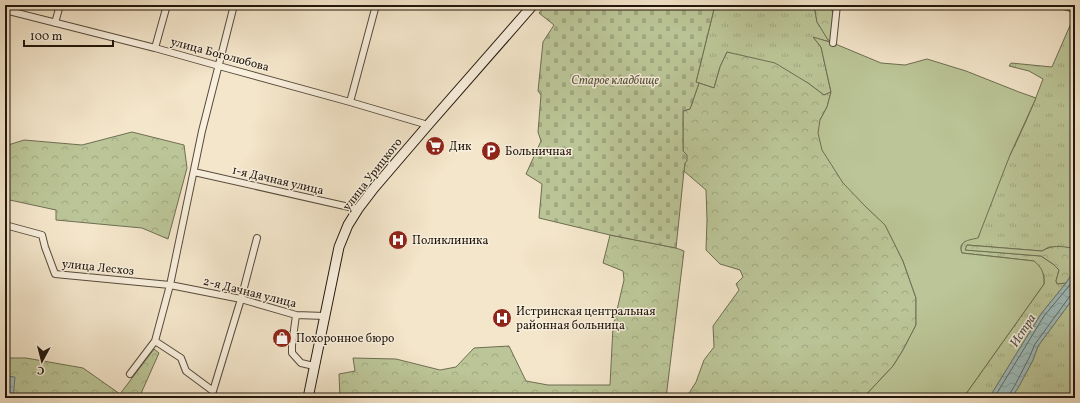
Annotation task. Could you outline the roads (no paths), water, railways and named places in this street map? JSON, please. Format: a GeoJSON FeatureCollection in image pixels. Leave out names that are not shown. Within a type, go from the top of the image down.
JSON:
{"type":"FeatureCollection","features":[{"type":"Feature","properties":{"kind":"street"},"geometry":{"type":"LineString","coordinates":[[55,23],[60,5]]}},
{"type":"Feature","properties":{"kind":"street"},"geometry":{"type":"LineString","coordinates":[[155,48],[166,5]]}},
{"type":"Feature","properties":{"kind":"street"},"geometry":{"type":"LineString","coordinates":[[130,374],[155,341],[170,285],[202,132],[234,5]]}},
{"type":"Feature","properties":{"kind":"street"},"geometry":{"type":"LineString","coordinates":[[350,102],[376,5]]}},
{"type":"Feature","properties":{"kind":"street","name":"улица Урицкого"},"geometry":{"type":"LineString","coordinates":[[308,398],[339,248],[348,225],[358,209],[428,125],[533,5]]}},
{"type":"Feature","properties":{"kind":"street"},"geometry":{"type":"LineString","coordinates":[[833,43],[837,5]]}},
{"type":"Feature","properties":{"kind":"street","name":"улица Боголюбова"},"geometry":{"type":"LineString","coordinates":[[5,10],[155,48],[428,125]]}},
{"type":"Feature","properties":{"kind":"street","name":"1-я Дачная улица"},"geometry":{"type":"LineString","coordinates":[[194,172],[358,209]]}},
{"type":"Feature","properties":{"kind":"street","name":"улица Лесхоз"},"geometry":{"type":"LineString","coordinates":[[5,225],[42,235],[55,274],[170,285]]}},
{"type":"Feature","properties":{"kind":"street"},"geometry":{"type":"LineString","coordinates":[[155,341],[181,358],[186,371],[213,391],[241,299],[256,238]]}},
{"type":"Feature","properties":{"kind":"street","name":"2-я Дачная улица"},"geometry":{"type":"LineString","coordinates":[[170,285],[241,299],[296,315],[325,316]]}},
{"type":"Feature","properties":{"kind":"street"},"geometry":{"type":"LineString","coordinates":[[296,315],[292,353],[301,363],[314,366]]}},
{"type":"Feature","properties":{"kind":"water"},"geometry":{"type":"Polygon","coordinates":[[[1075,269],[1075,296],[1038,346],[1033,360],[1018,388],[1011,398],[989,398],[1041,314],[1066,283],[1075,269]]]}},
{"type":"Feature","properties":{"kind":"water"},"geometry":{"type":"Polygon","coordinates":[[[5,376],[15,377],[13,398],[5,398],[5,376]]]}},
{"type":"Feature","properties":{"kind":"place","name":"Дик"},"geometry":{"type":"Point","coordinates":[435,146]}},
{"type":"Feature","properties":{"kind":"place","name":"Больничная"},"geometry":{"type":"Point","coordinates":[491,151]}},
{"type":"Feature","properties":{"kind":"place","name":"Поликлиника"},"geometry":{"type":"Point","coordinates":[398,240]}},
{"type":"Feature","properties":{"kind":"place","name":"Истринская центральная районная больница"},"geometry":{"type":"Point","coordinates":[502,318]}},
{"type":"Feature","properties":{"kind":"place","name":"Похоронное бюро"},"geometry":{"type":"Point","coordinates":[282,338]}},
{"type":"Feature","properties":{"kind":"park label","name":"Старое кладбище"},"geometry":{"type":"Point","coordinates":[615,80]}},
{"type":"Feature","properties":{"kind":"water label","name":"Истра"},"geometry":{"type":"Point","coordinates":[1022,330]}}]}
